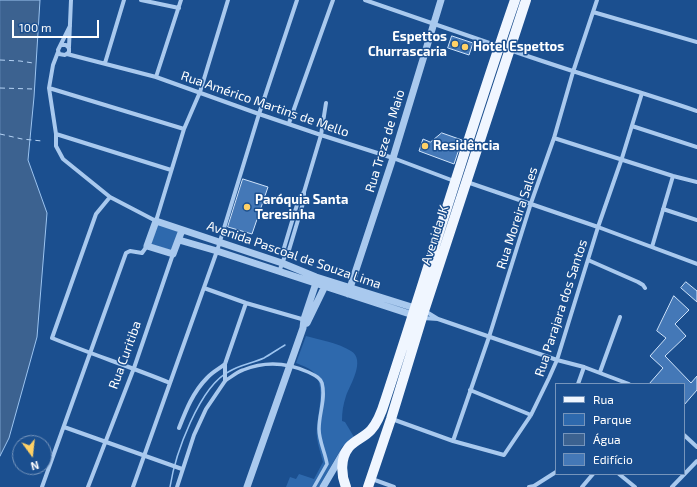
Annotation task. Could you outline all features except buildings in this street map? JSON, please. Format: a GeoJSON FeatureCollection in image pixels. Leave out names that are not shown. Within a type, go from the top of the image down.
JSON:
{"type":"FeatureCollection","features":[{"type":"Feature","properties":{"kind":"main road","name":"Avenida JK"},"geometry":{"type":"LineString","coordinates":[[370,483],[392,419],[455,181],[514,0]]}},
{"type":"Feature","properties":{"kind":"main road","name":"Avenida JK"},"geometry":{"type":"LineString","coordinates":[[349,447],[370,431],[381,414],[466,182],[526,0]]}},
{"type":"Feature","properties":{"kind":"main road"},"geometry":{"type":"LineString","coordinates":[[346,487],[342,475],[342,465],[349,447]]}},
{"type":"Feature","properties":{"kind":"street"},"geometry":{"type":"LineString","coordinates":[[58,52],[63,56],[68,52],[71,0]]}},
{"type":"Feature","properties":{"kind":"street"},"geometry":{"type":"LineString","coordinates":[[105,63],[124,0]]}},
{"type":"Feature","properties":{"kind":"street"},"geometry":{"type":"LineString","coordinates":[[141,0],[179,8]]}},
{"type":"Feature","properties":{"kind":"street"},"geometry":{"type":"LineString","coordinates":[[156,77],[182,0]]}},
{"type":"Feature","properties":{"kind":"street"},"geometry":{"type":"LineString","coordinates":[[42,487],[126,253],[130,251],[142,253],[147,246],[184,129],[200,92],[228,0]]}},
{"type":"Feature","properties":{"kind":"street"},"geometry":{"type":"LineString","coordinates":[[133,487],[217,251],[259,114],[297,0]]}},
{"type":"Feature","properties":{"kind":"street"},"geometry":{"type":"LineString","coordinates":[[289,124],[333,0]]}},
{"type":"Feature","properties":{"kind":"street"},"geometry":{"type":"LineString","coordinates":[[364,0],[499,46]]}},
{"type":"Feature","properties":{"kind":"street","name":"Rua Treze de Maio"},"geometry":{"type":"LineString","coordinates":[[349,291],[394,158],[441,0]]}},
{"type":"Feature","properties":{"kind":"street","name":"Rua Moreira Sales"},"geometry":{"type":"LineString","coordinates":[[453,441],[489,337],[531,204],[554,138],[573,72],[597,0]]}},
{"type":"Feature","properties":{"kind":"street"},"geometry":{"type":"LineString","coordinates":[[593,12],[697,42]]}},
{"type":"Feature","properties":{"kind":"street"},"geometry":{"type":"LineString","coordinates":[[70,26],[58,48],[49,88],[56,134],[56,146],[63,159],[110,197],[156,220]]}},
{"type":"Feature","properties":{"kind":"street"},"geometry":{"type":"LineString","coordinates":[[61,44],[67,46],[68,52]]}},
{"type":"Feature","properties":{"kind":"street"},"geometry":{"type":"LineString","coordinates":[[509,50],[697,111]]}},
{"type":"Feature","properties":{"kind":"street","name":"Rua Américo Martins de Mello"},"geometry":{"type":"LineString","coordinates":[[68,52],[156,77],[259,114],[394,158],[455,181]]}},
{"type":"Feature","properties":{"kind":"street"},"geometry":{"type":"LineString","coordinates":[[49,88],[184,129]]}},
{"type":"Feature","properties":{"kind":"street","name":"Rua Parajara dos Santos"},"geometry":{"type":"LineString","coordinates":[[392,419],[453,441],[504,455],[531,415],[557,360],[598,226],[622,158],[642,92]]}},
{"type":"Feature","properties":{"kind":"street"},"geometry":{"type":"LineString","coordinates":[[279,272],[286,253],[290,250],[298,222],[304,200],[304,192],[321,135],[326,103]]}},
{"type":"Feature","properties":{"kind":"street"},"geometry":{"type":"LineString","coordinates":[[632,126],[697,147]]}},
{"type":"Feature","properties":{"kind":"street"},"geometry":{"type":"LineString","coordinates":[[56,134],[171,170]]}},
{"type":"Feature","properties":{"kind":"street"},"geometry":{"type":"LineString","coordinates":[[554,138],[622,158],[673,176],[697,182]]}},
{"type":"Feature","properties":{"kind":"street"},"geometry":{"type":"LineString","coordinates":[[652,247],[673,176]]}},
{"type":"Feature","properties":{"kind":"street"},"geometry":{"type":"LineString","coordinates":[[466,182],[598,226],[697,264]]}},
{"type":"Feature","properties":{"kind":"street"},"geometry":{"type":"LineString","coordinates":[[110,197],[96,214],[52,338],[170,383]]}},
{"type":"Feature","properties":{"kind":"street"},"geometry":{"type":"LineString","coordinates":[[663,209],[697,220]]}},
{"type":"Feature","properties":{"kind":"street","name":"Avenida Pascoal de Souza Lima"},"geometry":{"type":"LineString","coordinates":[[156,220],[282,263],[325,286],[349,291]]}},
{"type":"Feature","properties":{"kind":"street","name":"Rua Curitiba"},"geometry":{"type":"LineString","coordinates":[[88,487],[134,368],[182,230]]}},
{"type":"Feature","properties":{"kind":"street","name":"Avenida Pascoal de Souza Lima"},"geometry":{"type":"LineString","coordinates":[[179,240],[279,272],[316,280],[419,313]]}},
{"type":"Feature","properties":{"kind":"street"},"geometry":{"type":"LineString","coordinates":[[147,246],[173,254]]}},
{"type":"Feature","properties":{"kind":"street"},"geometry":{"type":"LineString","coordinates":[[588,260],[638,282],[645,288]]}},
{"type":"Feature","properties":{"kind":"street"},"geometry":{"type":"LineString","coordinates":[[247,487],[306,320],[316,280]]}},
{"type":"Feature","properties":{"kind":"street"},"geometry":{"type":"LineString","coordinates":[[306,320],[325,286]]}},
{"type":"Feature","properties":{"kind":"street"},"geometry":{"type":"LineString","coordinates":[[204,288],[246,303],[306,320]]}},
{"type":"Feature","properties":{"kind":"street"},"geometry":{"type":"LineString","coordinates":[[225,381],[225,364],[246,303]]}},
{"type":"Feature","properties":{"kind":"street"},"geometry":{"type":"LineString","coordinates":[[419,313],[438,319]]}},
{"type":"Feature","properties":{"kind":"street"},"geometry":{"type":"LineString","coordinates":[[419,313],[557,360],[600,372],[627,383]]}},
{"type":"Feature","properties":{"kind":"street"},"geometry":{"type":"LineString","coordinates":[[600,372],[620,317]]}},
{"type":"Feature","properties":{"kind":"street"},"geometry":{"type":"LineString","coordinates":[[179,428],[188,405],[199,388],[208,377],[225,364]]}},
{"type":"Feature","properties":{"kind":"street"},"geometry":{"type":"LineString","coordinates":[[177,487],[194,435],[206,409],[225,381],[242,370],[275,364],[287,364],[318,376],[322,382],[324,398],[319,429],[327,464],[314,487]]}},
{"type":"Feature","properties":{"kind":"street"},"geometry":{"type":"LineString","coordinates":[[578,383],[584,367]]}},
{"type":"Feature","properties":{"kind":"street"},"geometry":{"type":"LineString","coordinates":[[470,390],[531,415]]}},
{"type":"Feature","properties":{"kind":"street"},"geometry":{"type":"LineString","coordinates":[[64,427],[182,469]]}},
{"type":"Feature","properties":{"kind":"street"},"geometry":{"type":"LineString","coordinates":[[685,436],[697,447]]}},
{"type":"Feature","properties":{"kind":"street"},"geometry":{"type":"LineString","coordinates":[[323,487],[341,454],[349,447]]}},
{"type":"Feature","properties":{"kind":"street"},"geometry":{"type":"LineString","coordinates":[[685,473],[697,461]]}},
{"type":"Feature","properties":{"kind":"street"},"geometry":{"type":"LineString","coordinates":[[529,487],[534,486],[555,473]]}},
{"type":"Feature","properties":{"kind":"street"},"geometry":{"type":"LineString","coordinates":[[582,487],[592,475]]}},
{"type":"Feature","properties":{"kind":"street"},"geometry":{"type":"LineString","coordinates":[[620,475],[634,487]]}},
{"type":"Feature","properties":{"kind":"street"},"geometry":{"type":"LineString","coordinates":[[672,487],[684,475]]}},
{"type":"Feature","properties":{"kind":"street"},"geometry":{"type":"LineString","coordinates":[[370,483],[394,487]]}},
{"type":"Feature","properties":{"kind":"green space"},"geometry":{"type":"Polygon","coordinates":[[[158,223],[179,230],[172,251],[151,244],[158,223]]]}},
{"type":"Feature","properties":{"kind":"green space"},"geometry":{"type":"Polygon","coordinates":[[[306,336],[341,346],[351,351],[355,355],[357,360],[356,373],[345,399],[342,418],[342,421],[345,422],[354,437],[342,447],[319,487],[286,487],[290,477],[296,479],[299,474],[314,479],[323,462],[317,438],[320,397],[318,381],[315,374],[311,370],[296,363],[306,336]]]}},
{"type":"Feature","properties":{"kind":"water"},"geometry":{"type":"Polygon","coordinates":[[[0,0],[40,0],[34,97],[28,160],[47,213],[37,337],[9,438],[0,456],[0,0]]]}},
{"type":"Feature","properties":{"kind":"waterway"},"geometry":{"type":"LineString","coordinates":[[170,487],[177,457],[183,440],[190,423],[208,391],[219,379],[230,371],[264,358],[285,345]]}},
{"type":"Feature","properties":{"kind":"ferry route"},"geometry":{"type":"LineString","coordinates":[[0,60],[33,63]]}},
{"type":"Feature","properties":{"kind":"ferry route"},"geometry":{"type":"LineString","coordinates":[[0,88],[33,89]]}},
{"type":"Feature","properties":{"kind":"ferry route"},"geometry":{"type":"LineString","coordinates":[[0,134],[22,139],[42,141]]}},
{"type":"Feature","properties":{"kind":"place","name":"Espettos Churrascaria"},"geometry":{"type":"Point","coordinates":[455,44]}},
{"type":"Feature","properties":{"kind":"place","name":"Hotel Espettos"},"geometry":{"type":"Point","coordinates":[465,47]}},
{"type":"Feature","properties":{"kind":"place","name":"Residência"},"geometry":{"type":"Point","coordinates":[425,146]}},
{"type":"Feature","properties":{"kind":"place","name":"Paróquia Santa Teresinha"},"geometry":{"type":"Point","coordinates":[247,207]}}]}
